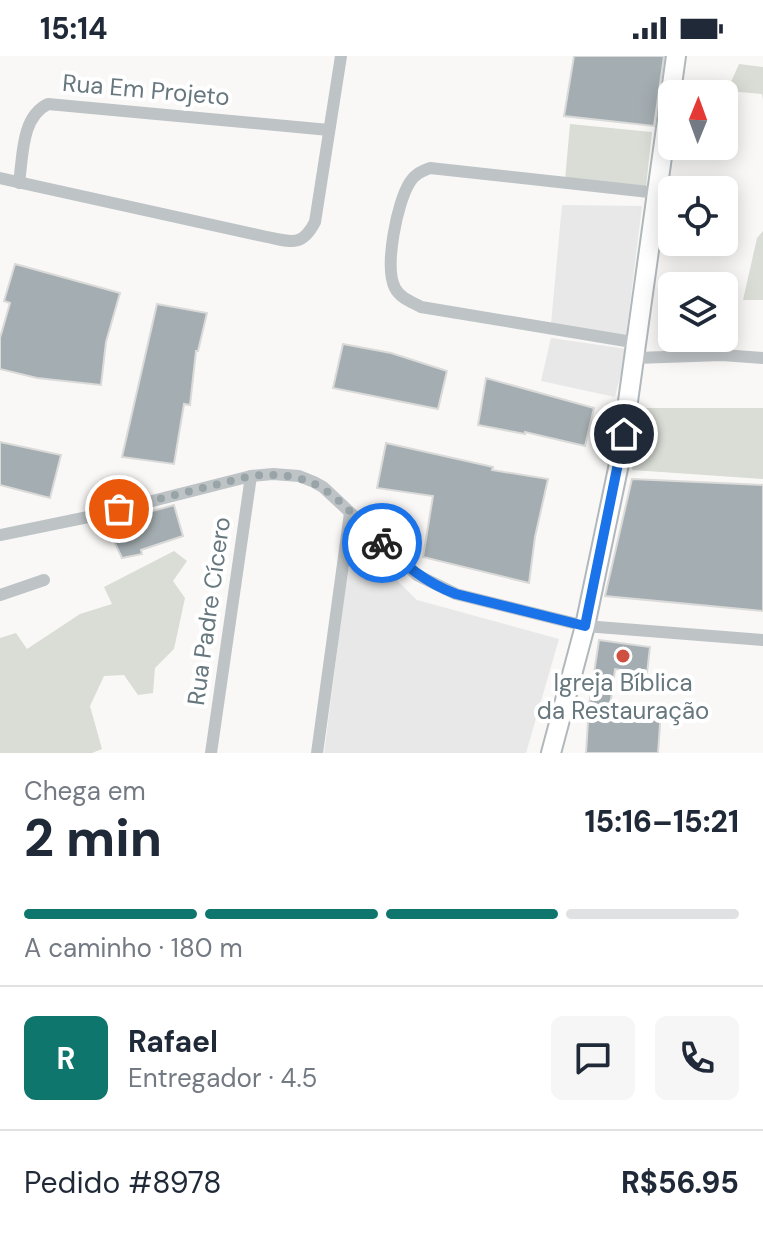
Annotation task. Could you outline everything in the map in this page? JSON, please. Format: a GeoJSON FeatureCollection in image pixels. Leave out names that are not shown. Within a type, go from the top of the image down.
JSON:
{"type":"FeatureCollection","features":[{"type":"Feature","properties":{"kind":"street"},"geometry":{"type":"LineString","coordinates":[[0,178],[291,242],[300,240],[308,235],[315,222],[341,56]]}},
{"type":"Feature","properties":{"kind":"street"},"geometry":{"type":"LineString","coordinates":[[660,176],[676,56]]}},
{"type":"Feature","properties":{"kind":"street","name":"Rua Em Projeto"},"geometry":{"type":"LineString","coordinates":[[19,183],[29,123],[37,109],[48,104],[329,130]]}},
{"type":"Feature","properties":{"kind":"street"},"geometry":{"type":"LineString","coordinates":[[551,753],[585,626],[620,459],[637,351],[658,193],[460,169],[430,168],[418,173],[409,183],[401,200],[391,272],[395,288],[407,300],[421,307],[637,351],[763,358]]}},
{"type":"Feature","properties":{"kind":"street"},"geometry":{"type":"LineString","coordinates":[[323,487],[327,472]]}},
{"type":"Feature","properties":{"kind":"street"},"geometry":{"type":"LineString","coordinates":[[0,535],[93,516],[251,476],[299,476],[323,487],[417,575],[456,594],[585,626],[763,640]]}},
{"type":"Feature","properties":{"kind":"street","name":"Rua Padre Cícero"},"geometry":{"type":"LineString","coordinates":[[211,753],[251,476]]}},
{"type":"Feature","properties":{"kind":"street"},"geometry":{"type":"LineString","coordinates":[[93,516],[98,493]]}},
{"type":"Feature","properties":{"kind":"street"},"geometry":{"type":"LineString","coordinates":[[317,753],[350,513]]}},
{"type":"Feature","properties":{"kind":"street"},"geometry":{"type":"LineString","coordinates":[[0,595],[44,580]]}},
{"type":"Feature","properties":{"kind":"shaded area"},"geometry":{"type":"Polygon","coordinates":[[[739,64],[763,67],[763,100],[762,94],[738,92],[738,80],[732,80],[739,64]]]}},
{"type":"Feature","properties":{"kind":"shaded area"},"geometry":{"type":"Polygon","coordinates":[[[570,124],[652,132],[646,187],[565,180],[570,124]]]}},
{"type":"Feature","properties":{"kind":"shaded area"},"geometry":{"type":"Polygon","coordinates":[[[562,205],[642,206],[626,337],[551,324],[562,205]]]}},
{"type":"Feature","properties":{"kind":"shaded area"},"geometry":{"type":"Polygon","coordinates":[[[763,231],[763,300],[743,300],[757,238],[763,231]]]}},
{"type":"Feature","properties":{"kind":"shaded area"},"geometry":{"type":"Polygon","coordinates":[[[551,338],[627,349],[615,397],[541,381],[551,338]]]}},
{"type":"Feature","properties":{"kind":"shaded area"},"geometry":{"type":"Polygon","coordinates":[[[640,408],[763,408],[763,479],[632,470],[640,408]]]}},
{"type":"Feature","properties":{"kind":"shaded area"},"geometry":{"type":"Polygon","coordinates":[[[352,536],[417,600],[559,639],[526,753],[324,753],[352,536]]]}},
{"type":"Feature","properties":{"kind":"shaded area"},"geometry":{"type":"Polygon","coordinates":[[[174,551],[187,561],[173,581],[185,598],[174,649],[155,668],[153,693],[138,695],[124,675],[104,676],[90,706],[102,749],[92,753],[0,753],[0,638],[16,633],[27,649],[80,614],[112,604],[104,587],[174,551]]]}},
{"type":"Feature","properties":{"kind":"building"},"geometry":{"type":"Polygon","coordinates":[[[574,56],[664,56],[661,80],[658,80],[654,126],[564,116],[574,56]]]}},
{"type":"Feature","properties":{"kind":"building"},"geometry":{"type":"Polygon","coordinates":[[[15,264],[120,293],[106,342],[101,385],[37,378],[0,369],[0,338],[10,303],[4,301],[15,264]]]}},
{"type":"Feature","properties":{"kind":"building"},"geometry":{"type":"Polygon","coordinates":[[[157,304],[207,313],[196,351],[190,405],[184,404],[174,464],[122,457],[157,304]]]}},
{"type":"Feature","properties":{"kind":"building"},"geometry":{"type":"Polygon","coordinates":[[[343,344],[391,353],[447,371],[438,409],[333,388],[343,344]]]}},
{"type":"Feature","properties":{"kind":"building"},"geometry":{"type":"Polygon","coordinates":[[[486,378],[594,408],[585,446],[478,425],[486,378]]]}},
{"type":"Feature","properties":{"kind":"building"},"geometry":{"type":"Polygon","coordinates":[[[0,442],[61,455],[50,498],[0,485],[0,442]]]}},
{"type":"Feature","properties":{"kind":"building"},"geometry":{"type":"Polygon","coordinates":[[[386,443],[493,467],[492,470],[548,479],[529,583],[423,557],[433,496],[377,488],[386,443]]]}},
{"type":"Feature","properties":{"kind":"building"},"geometry":{"type":"Polygon","coordinates":[[[632,479],[763,485],[763,611],[605,596],[632,479]]]}},
{"type":"Feature","properties":{"kind":"building"},"geometry":{"type":"Polygon","coordinates":[[[174,505],[183,536],[141,550],[142,554],[122,558],[106,524],[174,505]]]}},
{"type":"Feature","properties":{"kind":"building"},"geometry":{"type":"Polygon","coordinates":[[[599,640],[650,647],[647,673],[615,669],[610,707],[661,711],[658,753],[586,753],[599,640]]]}},
{"type":"Feature","properties":{"kind":"way so far"},"geometry":{"type":"LineString","coordinates":[[119,509],[251,476],[299,476],[323,487],[382,543]]}},
{"type":"Feature","properties":{"kind":"place","name":"Igreja Bíblica da Restauração"},"geometry":{"type":"Point","coordinates":[623,656]}},
{"type":"Feature","properties":{"kind":"route"},"geometry":{"type":"LineString","coordinates":[[382,543],[417,575],[437,587],[585,626],[624,434]]}}]}
